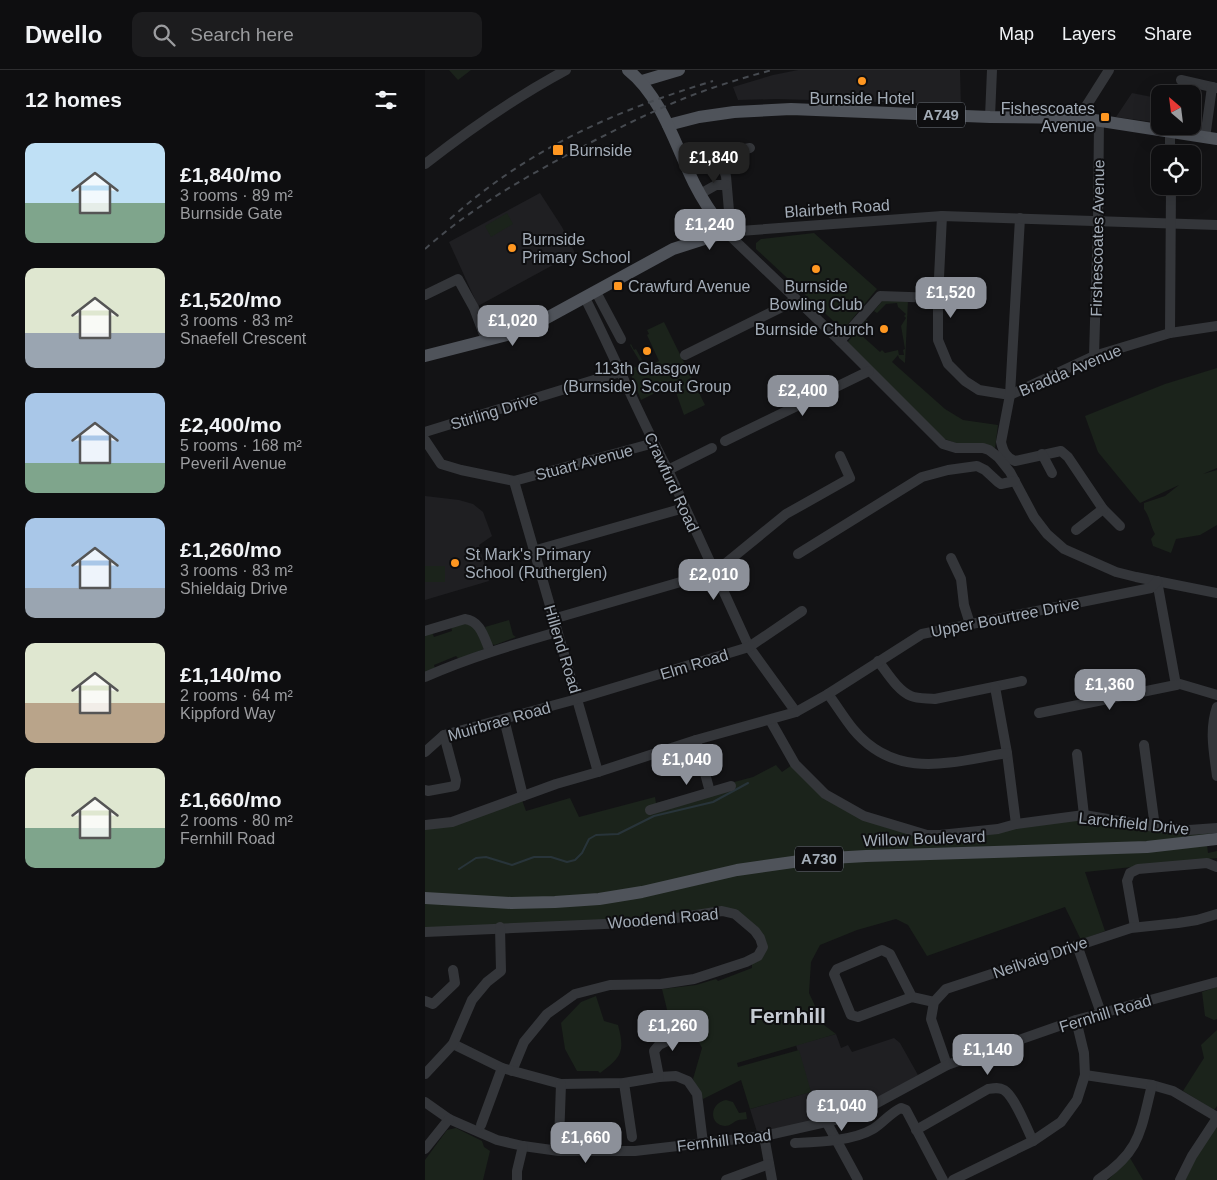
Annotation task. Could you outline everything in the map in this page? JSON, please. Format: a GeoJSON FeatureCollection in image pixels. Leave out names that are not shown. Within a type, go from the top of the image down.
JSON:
{"type":"FeatureCollection","features":[{"type":"Feature","properties":{"kind":"main road"},"geometry":{"type":"LineString","coordinates":[[628,70],[641,81],[668,125],[700,194],[713,216],[726,232]]}},
{"type":"Feature","properties":{"kind":"main road"},"geometry":{"type":"LineString","coordinates":[[641,81],[679,70]]}},
{"type":"Feature","properties":{"kind":"main road","name":"A749"},"geometry":{"type":"LineString","coordinates":[[668,125],[699,117],[734,112],[791,109],[989,117],[1082,118],[1151,130]]}},
{"type":"Feature","properties":{"kind":"main road","name":"A749"},"geometry":{"type":"LineString","coordinates":[[1184,135],[1213,139]]}},
{"type":"Feature","properties":{"kind":"main road","name":"Blairbeth Road"},"geometry":{"type":"LineString","coordinates":[[425,356],[507,335],[543,320],[673,249],[726,232]]}},
{"type":"Feature","properties":{"kind":"main road","name":"Willow Boulevard"},"geometry":{"type":"LineString","coordinates":[[425,898],[511,903],[599,899],[642,892],[737,870],[806,860],[866,856],[1147,847],[1217,839]]}},
{"type":"Feature","properties":{"kind":"street"},"geometry":{"type":"LineString","coordinates":[[425,164],[478,123],[565,70]]}},
{"type":"Feature","properties":{"kind":"street"},"geometry":{"type":"LineString","coordinates":[[989,117],[992,70]]}},
{"type":"Feature","properties":{"kind":"street"},"geometry":{"type":"LineString","coordinates":[[1082,118],[1085,108],[1109,70]]}},
{"type":"Feature","properties":{"kind":"street"},"geometry":{"type":"LineString","coordinates":[[1181,80],[1214,88],[1213,139]]}},
{"type":"Feature","properties":{"kind":"street","name":"Firshescoates Avenue"},"geometry":{"type":"LineString","coordinates":[[1094,356],[1099,120]]}},
{"type":"Feature","properties":{"kind":"street"},"geometry":{"type":"LineString","coordinates":[[705,156],[750,148]]}},
{"type":"Feature","properties":{"kind":"street"},"geometry":{"type":"LineString","coordinates":[[718,154],[726,176],[729,212]]}},
{"type":"Feature","properties":{"kind":"street"},"geometry":{"type":"LineString","coordinates":[[700,194],[716,186],[726,185]]}},
{"type":"Feature","properties":{"kind":"street"},"geometry":{"type":"LineString","coordinates":[[1170,333],[1171,195]]}},
{"type":"Feature","properties":{"kind":"street"},"geometry":{"type":"LineString","coordinates":[[942,216],[938,340],[949,364],[965,381],[979,390],[1010,396]]}},
{"type":"Feature","properties":{"kind":"street","name":"Blairbeth Road"},"geometry":{"type":"LineString","coordinates":[[726,232],[942,216],[1217,225]]}},
{"type":"Feature","properties":{"kind":"street"},"geometry":{"type":"LineString","coordinates":[[1020,218],[1010,396],[1001,442],[1006,456],[1018,461],[1061,451],[1068,457],[1103,509],[1120,526]]}},
{"type":"Feature","properties":{"kind":"street"},"geometry":{"type":"LineString","coordinates":[[726,232],[840,341],[943,444],[956,448],[983,448],[989,450],[1006,466],[1034,518],[1047,534],[1064,549],[1116,572],[1217,593]]}},
{"type":"Feature","properties":{"kind":"street"},"geometry":{"type":"LineString","coordinates":[[425,295],[457,278],[474,308],[486,340]]}},
{"type":"Feature","properties":{"kind":"street"},"geometry":{"type":"LineString","coordinates":[[591,295],[621,339]]}},
{"type":"Feature","properties":{"kind":"street","name":"Crawfurd Road"},"geometry":{"type":"LineString","coordinates":[[591,295],[620,372],[653,443],[668,470],[749,647],[796,712]]}},
{"type":"Feature","properties":{"kind":"street"},"geometry":{"type":"LineString","coordinates":[[840,341],[880,296],[938,298]]}},
{"type":"Feature","properties":{"kind":"street"},"geometry":{"type":"LineString","coordinates":[[685,355],[796,300]]}},
{"type":"Feature","properties":{"kind":"street","name":"Bradda Avenue"},"geometry":{"type":"LineString","coordinates":[[1010,396],[1094,356],[1170,333],[1217,326]]}},
{"type":"Feature","properties":{"kind":"street"},"geometry":{"type":"LineString","coordinates":[[725,441],[869,370]]}},
{"type":"Feature","properties":{"kind":"street","name":"Stirling Drive"},"geometry":{"type":"LineString","coordinates":[[425,432],[620,372]]}},
{"type":"Feature","properties":{"kind":"street"},"geometry":{"type":"LineString","coordinates":[[425,440],[441,464],[514,481]]}},
{"type":"Feature","properties":{"kind":"street","name":"Stuart Avenue"},"geometry":{"type":"LineString","coordinates":[[514,481],[653,443]]}},
{"type":"Feature","properties":{"kind":"street"},"geometry":{"type":"LineString","coordinates":[[668,470],[713,448]]}},
{"type":"Feature","properties":{"kind":"street"},"geometry":{"type":"LineString","coordinates":[[1042,454],[1053,473]]}},
{"type":"Feature","properties":{"kind":"street"},"geometry":{"type":"LineString","coordinates":[[553,619],[715,572],[786,514],[850,478],[840,456]]}},
{"type":"Feature","properties":{"kind":"street"},"geometry":{"type":"LineString","coordinates":[[798,554],[922,477],[948,470],[977,466],[985,470],[1001,484],[1015,481]]}},
{"type":"Feature","properties":{"kind":"street","name":"Hillend Road"},"geometry":{"type":"LineString","coordinates":[[514,481],[598,772]]}},
{"type":"Feature","properties":{"kind":"street"},"geometry":{"type":"LineString","coordinates":[[533,551],[684,508]]}},
{"type":"Feature","properties":{"kind":"street"},"geometry":{"type":"LineString","coordinates":[[1077,530],[1103,509]]}},
{"type":"Feature","properties":{"kind":"street"},"geometry":{"type":"LineString","coordinates":[[951,558],[961,579],[964,605],[970,624]]}},
{"type":"Feature","properties":{"kind":"street"},"geometry":{"type":"LineString","coordinates":[[1157,581],[1176,685]]}},
{"type":"Feature","properties":{"kind":"street","name":"Upper Bourtree Drive"},"geometry":{"type":"LineString","coordinates":[[425,825],[452,822],[556,784],[696,740],[796,712],[829,694],[922,634],[1151,588],[1157,581]]}},
{"type":"Feature","properties":{"kind":"street","name":"Elm Road"},"geometry":{"type":"LineString","coordinates":[[577,699],[749,647],[802,611]]}},
{"type":"Feature","properties":{"kind":"street"},"geometry":{"type":"LineString","coordinates":[[425,631],[465,619],[470,620],[481,629],[490,651]]}},
{"type":"Feature","properties":{"kind":"street"},"geometry":{"type":"LineString","coordinates":[[425,677],[490,651],[557,632]]}},
{"type":"Feature","properties":{"kind":"street"},"geometry":{"type":"LineString","coordinates":[[878,661],[899,687],[910,695],[921,698],[935,699],[1023,681]]}},
{"type":"Feature","properties":{"kind":"street"},"geometry":{"type":"LineString","coordinates":[[1039,713],[1180,684],[1217,695]]}},
{"type":"Feature","properties":{"kind":"street"},"geometry":{"type":"LineString","coordinates":[[995,687],[1007,753],[1016,824]]}},
{"type":"Feature","properties":{"kind":"street"},"geometry":{"type":"LineString","coordinates":[[829,694],[854,730],[869,744],[890,758],[909,763],[933,765],[1007,753]]}},
{"type":"Feature","properties":{"kind":"street","name":"Muirbrae Road"},"geometry":{"type":"LineString","coordinates":[[425,752],[444,736],[577,699]]}},
{"type":"Feature","properties":{"kind":"street"},"geometry":{"type":"LineString","coordinates":[[1217,707],[1212,725],[1217,776]]}},
{"type":"Feature","properties":{"kind":"street"},"geometry":{"type":"LineString","coordinates":[[504,719],[523,796]]}},
{"type":"Feature","properties":{"kind":"street","name":"Larchfield Drive"},"geometry":{"type":"LineString","coordinates":[[770,720],[796,766],[825,794],[864,816],[927,835],[940,836],[988,830],[1016,824],[1084,815],[1155,827],[1189,830],[1217,828]]}},
{"type":"Feature","properties":{"kind":"street"},"geometry":{"type":"LineString","coordinates":[[425,790],[455,786],[456,780],[444,736]]}},
{"type":"Feature","properties":{"kind":"street"},"geometry":{"type":"LineString","coordinates":[[696,740],[710,792]]}},
{"type":"Feature","properties":{"kind":"street"},"geometry":{"type":"LineString","coordinates":[[1144,745],[1155,827]]}},
{"type":"Feature","properties":{"kind":"street"},"geometry":{"type":"LineString","coordinates":[[1077,754],[1084,815]]}},
{"type":"Feature","properties":{"kind":"street"},"geometry":{"type":"LineString","coordinates":[[650,810],[731,786]]}},
{"type":"Feature","properties":{"kind":"street"},"geometry":{"type":"LineString","coordinates":[[1135,927],[1127,881],[1130,873],[1139,868],[1207,863],[1217,867]]}},
{"type":"Feature","properties":{"kind":"street","name":"Woodend Road"},"geometry":{"type":"LineString","coordinates":[[425,932],[500,927],[651,922],[722,911],[735,914],[755,931],[760,938],[763,947],[758,956],[746,962],[694,979],[661,984],[610,985],[575,994],[547,1014],[524,1042],[512,1071]]}},
{"type":"Feature","properties":{"kind":"street","name":"Neilvaig Drive"},"geometry":{"type":"LineString","coordinates":[[934,1002],[946,989],[1077,945],[1135,927],[1188,922],[1217,914]]}},
{"type":"Feature","properties":{"kind":"street"},"geometry":{"type":"LineString","coordinates":[[425,1074],[453,1044],[472,1000],[487,982],[501,971],[500,927]]}},
{"type":"Feature","properties":{"kind":"street"},"geometry":{"type":"LineString","coordinates":[[1077,945],[1101,1013]]}},
{"type":"Feature","properties":{"kind":"street"},"geometry":{"type":"LineString","coordinates":[[912,997],[890,954],[882,950],[837,969],[835,974],[851,1015],[858,1017],[912,997],[934,1002],[931,1019],[947,1065]]}},
{"type":"Feature","properties":{"kind":"street"},"geometry":{"type":"LineString","coordinates":[[425,1001],[433,1004],[447,992],[455,983],[453,970]]}},
{"type":"Feature","properties":{"kind":"street","name":"Fernhill Road"},"geometry":{"type":"LineString","coordinates":[[425,1102],[449,1118],[497,1140],[559,1151],[635,1151],[765,1136],[827,1123],[862,1111],[947,1065],[1076,1020],[1217,982]]}},
{"type":"Feature","properties":{"kind":"street"},"geometry":{"type":"LineString","coordinates":[[953,1180],[1033,1141],[1061,1122],[1077,1100],[1085,1075],[1084,1053],[1076,1020]]}},
{"type":"Feature","properties":{"kind":"street"},"geometry":{"type":"LineString","coordinates":[[659,1076],[654,1051],[678,1031],[690,1030]]}},
{"type":"Feature","properties":{"kind":"street"},"geometry":{"type":"LineString","coordinates":[[453,1044],[502,1068],[561,1084],[625,1084],[659,1076],[676,1076],[688,1081],[697,1094],[703,1143]]}},
{"type":"Feature","properties":{"kind":"street"},"geometry":{"type":"LineString","coordinates":[[481,1124],[502,1068]]}},
{"type":"Feature","properties":{"kind":"street"},"geometry":{"type":"LineString","coordinates":[[1085,1075],[1152,1085],[1173,1091],[1217,1117],[1192,1156],[1180,1180]]}},
{"type":"Feature","properties":{"kind":"street"},"geometry":{"type":"LineString","coordinates":[[559,1141],[561,1084]]}},
{"type":"Feature","properties":{"kind":"street"},"geometry":{"type":"LineString","coordinates":[[625,1084],[632,1137]]}},
{"type":"Feature","properties":{"kind":"street"},"geometry":{"type":"LineString","coordinates":[[1098,1180],[1122,1162],[1137,1141],[1152,1085]]}},
{"type":"Feature","properties":{"kind":"street"},"geometry":{"type":"LineString","coordinates":[[916,1130],[988,1088],[996,1087],[1004,1090],[1011,1097],[1033,1141]]}},
{"type":"Feature","properties":{"kind":"street"},"geometry":{"type":"LineString","coordinates":[[795,1143],[836,1140],[872,1129],[901,1108],[906,1110],[943,1180]]}},
{"type":"Feature","properties":{"kind":"street"},"geometry":{"type":"LineString","coordinates":[[425,1149],[449,1118]]}},
{"type":"Feature","properties":{"kind":"street"},"geometry":{"type":"LineString","coordinates":[[827,1123],[858,1180]]}},
{"type":"Feature","properties":{"kind":"street"},"geometry":{"type":"LineString","coordinates":[[765,1136],[772,1180]]}},
{"type":"Feature","properties":{"kind":"street"},"geometry":{"type":"LineString","coordinates":[[517,1180],[517,1171],[523,1146]]}},
{"type":"Feature","properties":{"kind":"street"},"geometry":{"type":"LineString","coordinates":[[731,1179],[769,1164]]}},
{"type":"Feature","properties":{"kind":"shaded area"},"geometry":{"type":"Polygon","coordinates":[[[449,70],[471,70],[458,80],[449,70]]]}},
{"type":"Feature","properties":{"kind":"shaded area"},"geometry":{"type":"Polygon","coordinates":[[[798,70],[960,70],[961,107],[915,103],[777,99],[738,100],[733,87],[798,70]]]}},
{"type":"Feature","properties":{"kind":"shaded area"},"geometry":{"type":"Polygon","coordinates":[[[1132,93],[1151,97],[1151,122],[1116,117],[1132,93]]]}},
{"type":"Feature","properties":{"kind":"shaded area","name":"Burnside Primary School"},"geometry":{"type":"Polygon","coordinates":[[[540,193],[562,227],[575,253],[478,306],[449,242],[540,193]]]}},
{"type":"Feature","properties":{"kind":"shaded area"},"geometry":{"type":"Polygon","coordinates":[[[507,213],[513,224],[491,237],[485,226],[507,213]]]}},
{"type":"Feature","properties":{"kind":"shaded area","name":"Burnside Bowling Club"},"geometry":{"type":"Polygon","coordinates":[[[814,233],[877,289],[843,330],[756,249],[756,243],[761,239],[814,233]]]}},
{"type":"Feature","properties":{"kind":"shaded area"},"geometry":{"type":"Polygon","coordinates":[[[883,300],[908,300],[905,363],[898,355],[892,362],[945,409],[963,420],[998,425],[995,449],[961,445],[942,438],[847,343],[866,319],[870,324],[861,335],[880,352],[882,350],[885,353],[898,350],[899,355],[904,355],[903,350],[905,349],[901,326],[906,318],[904,316],[906,314],[898,307],[897,303],[886,304],[877,313],[874,311],[883,300]]]}},
{"type":"Feature","properties":{"kind":"shaded area"},"geometry":{"type":"Polygon","coordinates":[[[664,322],[705,405],[684,415],[673,384],[641,400],[629,369],[642,365],[631,344],[646,367],[659,361],[647,335],[649,334],[647,330],[664,322]]]}},
{"type":"Feature","properties":{"kind":"shaded area"},"geometry":{"type":"Polygon","coordinates":[[[1217,368],[1217,468],[1203,474],[1217,470],[1217,525],[1200,535],[1176,539],[1171,553],[1153,546],[1151,539],[1155,534],[1144,509],[1144,503],[1165,496],[1179,485],[1140,503],[1098,452],[1085,416],[1165,384],[1217,368]]]}},
{"type":"Feature","properties":{"kind":"shaded area","name":"St Mark's Primary School (Rutherglen)"},"geometry":{"type":"Polygon","coordinates":[[[425,496],[459,500],[473,504],[483,512],[492,536],[479,545],[489,581],[425,600],[425,496]]]}},
{"type":"Feature","properties":{"kind":"shaded area"},"geometry":{"type":"Polygon","coordinates":[[[425,566],[445,566],[445,582],[425,582],[425,566]]]}},
{"type":"Feature","properties":{"kind":"shaded area"},"geometry":{"type":"Polygon","coordinates":[[[509,620],[513,635],[516,637],[495,645],[491,644],[485,627],[509,620]]]}},
{"type":"Feature","properties":{"kind":"shaded area"},"geometry":{"type":"Polygon","coordinates":[[[463,622],[474,624],[484,649],[459,659],[456,656],[434,665],[435,669],[425,673],[425,634],[432,632],[434,637],[452,631],[451,626],[463,622]]]}},
{"type":"Feature","properties":{"kind":"shaded area"},"geometry":{"type":"Polygon","coordinates":[[[776,765],[782,772],[792,765],[832,803],[928,838],[1075,819],[1217,830],[1206,836],[1208,853],[1217,851],[1217,858],[1085,872],[1105,931],[1081,940],[1065,907],[927,956],[908,925],[896,919],[857,930],[820,945],[811,962],[809,993],[824,1025],[836,1034],[737,1063],[738,1067],[799,1050],[811,1092],[750,1109],[741,1080],[703,1099],[693,1079],[702,1048],[690,1025],[683,1028],[677,1022],[671,1026],[662,989],[696,985],[716,979],[718,981],[752,968],[752,963],[767,948],[766,942],[762,933],[741,914],[425,929],[425,828],[522,800],[526,811],[570,798],[579,817],[655,797],[656,803],[753,777],[776,765]]]}},
{"type":"Feature","properties":{"kind":"shaded area"},"geometry":{"type":"Polygon","coordinates":[[[1217,987],[1217,1019],[1214,1020],[1205,1016],[1202,992],[1217,987]]]}},
{"type":"Feature","properties":{"kind":"shaded area"},"geometry":{"type":"Polygon","coordinates":[[[596,996],[604,1021],[618,1025],[621,1041],[620,1053],[600,1073],[598,1071],[577,1071],[565,1049],[561,1023],[581,1002],[596,996]]]}},
{"type":"Feature","properties":{"kind":"shaded area"},"geometry":{"type":"Polygon","coordinates":[[[1217,1030],[1217,1106],[1214,1110],[1183,1091],[1204,1058],[1201,1045],[1217,1030]]]}},
{"type":"Feature","properties":{"kind":"shaded area"},"geometry":{"type":"Polygon","coordinates":[[[836,1034],[841,1048],[848,1045],[852,1052],[894,1038],[900,1043],[918,1075],[867,1104],[827,1119],[757,1132],[750,1109],[810,1092],[796,1045],[836,1034]]]}},
{"type":"Feature","properties":{"kind":"shaded area"},"geometry":{"type":"Polygon","coordinates":[[[726,1100],[733,1102],[739,1113],[746,1112],[747,1119],[737,1120],[727,1126],[716,1122],[713,1114],[714,1109],[720,1102],[726,1100]]]}},
{"type":"Feature","properties":{"kind":"shaded area"},"geometry":{"type":"Polygon","coordinates":[[[1217,1126],[1217,1180],[1181,1180],[1217,1126]]]}},
{"type":"Feature","properties":{"kind":"shaded area"},"geometry":{"type":"Polygon","coordinates":[[[456,1128],[482,1141],[484,1147],[490,1151],[483,1180],[425,1180],[425,1160],[447,1130],[456,1128]]]}},
{"type":"Feature","properties":{"kind":"shaded area"},"geometry":{"type":"Polygon","coordinates":[[[1130,1158],[1143,1180],[1108,1180],[1130,1158]]]}},
{"type":"Feature","properties":{"kind":"waterway"},"geometry":{"type":"LineString","coordinates":[[459,869],[476,858],[486,857],[512,865],[534,857],[551,857],[567,862],[575,860],[582,853],[589,839],[596,835],[618,834],[654,816],[713,802],[748,783]]}},
{"type":"Feature","properties":{"kind":"railway"},"geometry":{"type":"LineString","coordinates":[[425,249],[479,207],[578,149],[685,98],[772,70]]}},
{"type":"Feature","properties":{"kind":"railway"},"geometry":{"type":"LineString","coordinates":[[450,219],[480,194],[541,152],[607,119],[641,105],[713,81]]}},
{"type":"Feature","properties":{"kind":"place","name":"Burnside Hotel"},"geometry":{"type":"Point","coordinates":[862,81]}},
{"type":"Feature","properties":{"kind":"place","name":"Fishescoates Avenue"},"geometry":{"type":"Point","coordinates":[1105,117]}},
{"type":"Feature","properties":{"kind":"place","name":"Burnside"},"geometry":{"type":"Point","coordinates":[558,150]}},
{"type":"Feature","properties":{"kind":"place","name":"Burnside Primary School"},"geometry":{"type":"Point","coordinates":[512,248]}},
{"type":"Feature","properties":{"kind":"place","name":"Burnside Bowling Club"},"geometry":{"type":"Point","coordinates":[816,269]}},
{"type":"Feature","properties":{"kind":"place","name":"Crawfurd Avenue"},"geometry":{"type":"Point","coordinates":[618,286]}},
{"type":"Feature","properties":{"kind":"place","name":"Burnside Church"},"geometry":{"type":"Point","coordinates":[884,329]}},
{"type":"Feature","properties":{"kind":"place","name":"113th Glasgow (Burnside) Scout Group"},"geometry":{"type":"Point","coordinates":[647,351]}},
{"type":"Feature","properties":{"kind":"place","name":"St Mark's Primary School (Rutherglen)"},"geometry":{"type":"Point","coordinates":[455,563]}},
{"type":"Feature","properties":{"kind":"district","name":"Fernhill"},"geometry":{"type":"Point","coordinates":[788,1016]}}]}
